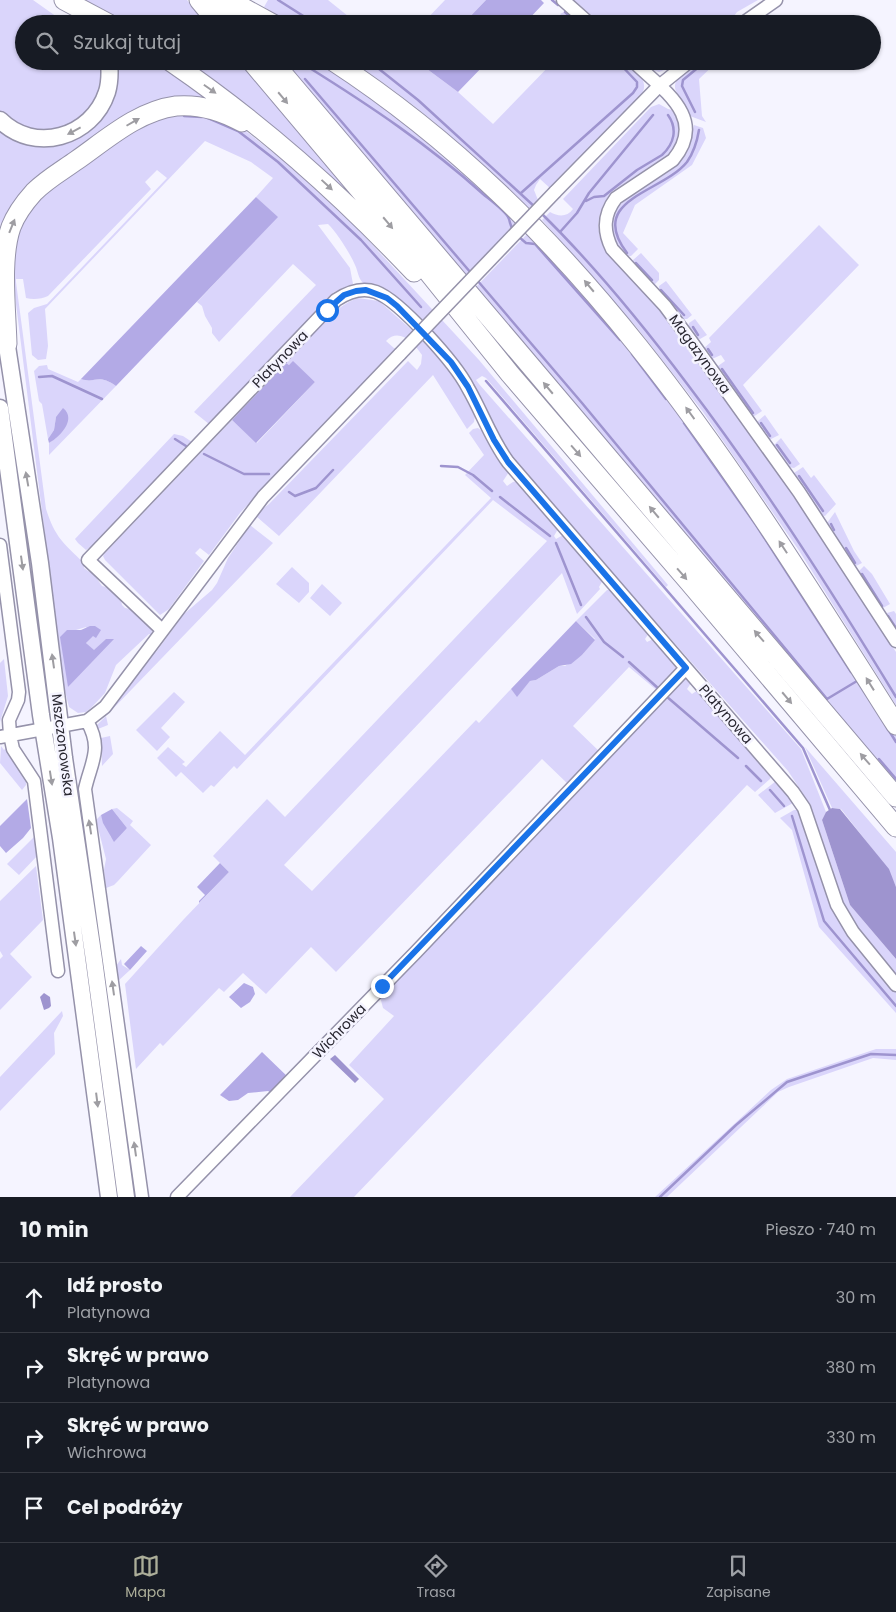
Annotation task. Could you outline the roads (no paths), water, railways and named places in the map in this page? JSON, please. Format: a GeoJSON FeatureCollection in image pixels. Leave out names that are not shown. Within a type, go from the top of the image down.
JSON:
{"type":"FeatureCollection","features":[{"type":"Feature","properties":{"kind":"highway"},"geometry":{"type":"LineString","coordinates":[[64,0],[92,15]]}},
{"type":"Feature","properties":{"kind":"highway"},"geometry":{"type":"LineString","coordinates":[[199,0],[212,15]]}},
{"type":"Feature","properties":{"kind":"highway"},"geometry":{"type":"LineString","coordinates":[[220,0],[232,15]]}},
{"type":"Feature","properties":{"kind":"highway"},"geometry":{"type":"LineString","coordinates":[[229,0],[256,15]]}},
{"type":"Feature","properties":{"kind":"highway"},"geometry":{"type":"LineString","coordinates":[[183,70],[224,98],[291,152],[360,216],[510,374]]}},
{"type":"Feature","properties":{"kind":"highway"},"geometry":{"type":"LineString","coordinates":[[259,70],[446,292],[510,374],[896,827]]}},
{"type":"Feature","properties":{"kind":"highway"},"geometry":{"type":"LineString","coordinates":[[280,70],[896,797]]}},
{"type":"Feature","properties":{"kind":"highway"},"geometry":{"type":"LineString","coordinates":[[345,70],[447,146],[552,245],[591,288],[685,406],[733,472],[896,725]]}},
{"type":"Feature","properties":{"kind":"highway"},"geometry":{"type":"LineString","coordinates":[[7,344],[4,262],[6,244],[19,211],[35,191],[122,128],[153,112],[175,106],[199,107],[216,110],[249,125],[291,152]]}},
{"type":"Feature","properties":{"kind":"main road"},"geometry":{"type":"LineString","coordinates":[[55,0],[75,15]]}},
{"type":"Feature","properties":{"kind":"main road"},"geometry":{"type":"LineString","coordinates":[[0,120],[13,130],[34,138],[46,140],[70,134],[81,128],[92,118],[100,106],[107,93],[110,70]]}},
{"type":"Feature","properties":{"kind":"main road","name":"Mszczonowska"},"geometry":{"type":"LineString","coordinates":[[0,293],[40,564],[126,1197]]}},
{"type":"Feature","properties":{"kind":"main road","name":"Mszczonowska"},"geometry":{"type":"LineString","coordinates":[[0,408],[109,1197]]}},
{"type":"Feature","properties":{"kind":"street"},"geometry":{"type":"LineString","coordinates":[[563,0],[580,15]]}},
{"type":"Feature","properties":{"kind":"street"},"geometry":{"type":"LineString","coordinates":[[755,15],[776,0]]}},
{"type":"Feature","properties":{"kind":"street","name":"Magazynowa"},"geometry":{"type":"LineString","coordinates":[[642,70],[679,106],[687,126],[684,141],[680,151],[673,160],[616,198],[610,206],[605,219],[607,239],[612,249],[665,306],[755,429],[799,492],[896,641]]}},
{"type":"Feature","properties":{"kind":"street"},"geometry":{"type":"LineString","coordinates":[[5,736],[87,721],[101,711],[113,698],[162,630],[264,497],[555,192],[659,86],[679,70]]}},
{"type":"Feature","properties":{"kind":"street","name":"Platynowa"},"geometry":{"type":"LineString","coordinates":[[162,630],[88,560],[336,300],[350,293],[366,290],[387,298],[447,357],[468,387],[494,440],[508,462],[793,792],[804,808],[837,905],[853,932],[896,985]]}},
{"type":"Feature","properties":{"kind":"street"},"geometry":{"type":"LineString","coordinates":[[0,545],[19,692],[5,736],[34,781],[58,971]]}},
{"type":"Feature","properties":{"kind":"street","name":"Wichrowa"},"geometry":{"type":"LineString","coordinates":[[177,1197],[423,944],[686,668]]}},
{"type":"Feature","properties":{"kind":"street"},"geometry":{"type":"LineString","coordinates":[[87,721],[93,731],[96,751],[85,789],[142,1197]]}},
{"type":"Feature","properties":{"kind":"waterway"},"geometry":{"type":"LineString","coordinates":[[278,0],[302,15]]}},
{"type":"Feature","properties":{"kind":"waterway"},"geometry":{"type":"LineString","coordinates":[[552,0],[558,5]]}},
{"type":"Feature","properties":{"kind":"waterway"},"geometry":{"type":"LineString","coordinates":[[565,12],[568,15]]}},
{"type":"Feature","properties":{"kind":"waterway"},"geometry":{"type":"LineString","coordinates":[[313,70],[420,142],[503,211],[514,231]]}},
{"type":"Feature","properties":{"kind":"waterway"},"geometry":{"type":"LineString","coordinates":[[380,70],[418,100],[535,207]]}},
{"type":"Feature","properties":{"kind":"waterway"},"geometry":{"type":"LineString","coordinates":[[521,193],[633,93],[637,87],[637,82],[626,70]]}},
{"type":"Feature","properties":{"kind":"waterway"},"geometry":{"type":"LineString","coordinates":[[695,70],[683,80],[682,86],[695,112]]}},
{"type":"Feature","properties":{"kind":"waterway"},"geometry":{"type":"LineString","coordinates":[[305,79],[471,273]]}},
{"type":"Feature","properties":{"kind":"waterway"},"geometry":{"type":"LineString","coordinates":[[560,232],[577,213],[589,193],[653,115]]}},
{"type":"Feature","properties":{"kind":"waterway"},"geometry":{"type":"LineString","coordinates":[[586,201],[594,197],[604,196],[637,170],[666,151],[672,141],[674,131],[668,115]]}},
{"type":"Feature","properties":{"kind":"waterway"},"geometry":{"type":"LineString","coordinates":[[184,116],[202,117]]}},
{"type":"Feature","properties":{"kind":"waterway"},"geometry":{"type":"LineString","coordinates":[[208,118],[238,131],[278,162],[361,240],[421,307]]}},
{"type":"Feature","properties":{"kind":"waterway"},"geometry":{"type":"LineString","coordinates":[[627,253],[617,235],[616,220],[621,209],[632,199],[676,173],[687,162],[695,147],[699,130]]}},
{"type":"Feature","properties":{"kind":"waterway"},"geometry":{"type":"LineString","coordinates":[[541,213],[618,296],[716,423],[796,538],[896,697]]}},
{"type":"Feature","properties":{"kind":"waterway"},"geometry":{"type":"LineString","coordinates":[[519,237],[526,243],[535,244],[620,340]]}},
{"type":"Feature","properties":{"kind":"waterway"},"geometry":{"type":"LineString","coordinates":[[636,263],[652,280]]}},
{"type":"Feature","properties":{"kind":"waterway"},"geometry":{"type":"LineString","coordinates":[[477,280],[582,403],[827,699],[857,681]]}},
{"type":"Feature","properties":{"kind":"waterway"},"geometry":{"type":"LineString","coordinates":[[661,290],[684,315]]}},
{"type":"Feature","properties":{"kind":"waterway"},"geometry":{"type":"LineString","coordinates":[[693,327],[698,335]]}},
{"type":"Feature","properties":{"kind":"waterway"},"geometry":{"type":"LineString","coordinates":[[708,349],[712,355]]}},
{"type":"Feature","properties":{"kind":"waterway"},"geometry":{"type":"LineString","coordinates":[[632,354],[666,399]]}},
{"type":"Feature","properties":{"kind":"waterway"},"geometry":{"type":"LineString","coordinates":[[722,369],[753,413]]}},
{"type":"Feature","properties":{"kind":"waterway"},"geometry":{"type":"LineString","coordinates":[[39,377],[52,376],[102,399]]}},
{"type":"Feature","properties":{"kind":"waterway"},"geometry":{"type":"LineString","coordinates":[[486,381],[803,748],[830,810]]}},
{"type":"Feature","properties":{"kind":"waterway"},"geometry":{"type":"LineString","coordinates":[[684,423],[756,525],[851,672]]}},
{"type":"Feature","properties":{"kind":"waterway"},"geometry":{"type":"LineString","coordinates":[[761,423],[770,436]]}},
{"type":"Feature","properties":{"kind":"waterway"},"geometry":{"type":"LineString","coordinates":[[175,439],[186,446]]}},
{"type":"Feature","properties":{"kind":"waterway"},"geometry":{"type":"LineString","coordinates":[[777,445],[790,463]]}},
{"type":"Feature","properties":{"kind":"waterway"},"geometry":{"type":"LineString","coordinates":[[204,454],[244,474],[269,474]]}},
{"type":"Feature","properties":{"kind":"waterway"},"geometry":{"type":"LineString","coordinates":[[441,466],[458,467],[473,475],[492,491]]}},
{"type":"Feature","properties":{"kind":"waterway"},"geometry":{"type":"LineString","coordinates":[[289,492],[295,496],[316,488],[333,470]]}},
{"type":"Feature","properties":{"kind":"waterway"},"geometry":{"type":"LineString","coordinates":[[799,476],[823,511]]}},
{"type":"Feature","properties":{"kind":"waterway"},"geometry":{"type":"LineString","coordinates":[[500,497],[550,536]]}},
{"type":"Feature","properties":{"kind":"waterway"},"geometry":{"type":"LineString","coordinates":[[831,524],[834,530]]}},
{"type":"Feature","properties":{"kind":"waterway"},"geometry":{"type":"LineString","coordinates":[[556,543],[581,605]]}},
{"type":"Feature","properties":{"kind":"waterway"},"geometry":{"type":"LineString","coordinates":[[846,548],[855,563]]}},
{"type":"Feature","properties":{"kind":"waterway"},"geometry":{"type":"LineString","coordinates":[[862,574],[882,606]]}},
{"type":"Feature","properties":{"kind":"waterway"},"geometry":{"type":"LineString","coordinates":[[888,616],[896,628]]}},
{"type":"Feature","properties":{"kind":"waterway"},"geometry":{"type":"LineString","coordinates":[[586,617],[604,642],[623,657]]}},
{"type":"Feature","properties":{"kind":"waterway"},"geometry":{"type":"LineString","coordinates":[[629,662],[659,689]]}},
{"type":"Feature","properties":{"kind":"waterway"},"geometry":{"type":"LineString","coordinates":[[666,696],[738,758]]}},
{"type":"Feature","properties":{"kind":"waterway"},"geometry":{"type":"LineString","coordinates":[[888,729],[896,742]]}},
{"type":"Feature","properties":{"kind":"waterway"},"geometry":{"type":"LineString","coordinates":[[879,759],[896,779]]}},
{"type":"Feature","properties":{"kind":"waterway"},"geometry":{"type":"LineString","coordinates":[[746,766],[761,781]]}},
{"type":"Feature","properties":{"kind":"waterway"},"geometry":{"type":"LineString","coordinates":[[770,790],[784,806]]}},
{"type":"Feature","properties":{"kind":"waterway"},"geometry":{"type":"LineString","coordinates":[[792,816],[824,921],[896,1006]]}},
{"type":"Feature","properties":{"kind":"waterway"},"geometry":{"type":"LineString","coordinates":[[660,1197],[736,1125],[787,1082],[871,1054],[896,1055]]}}]}
